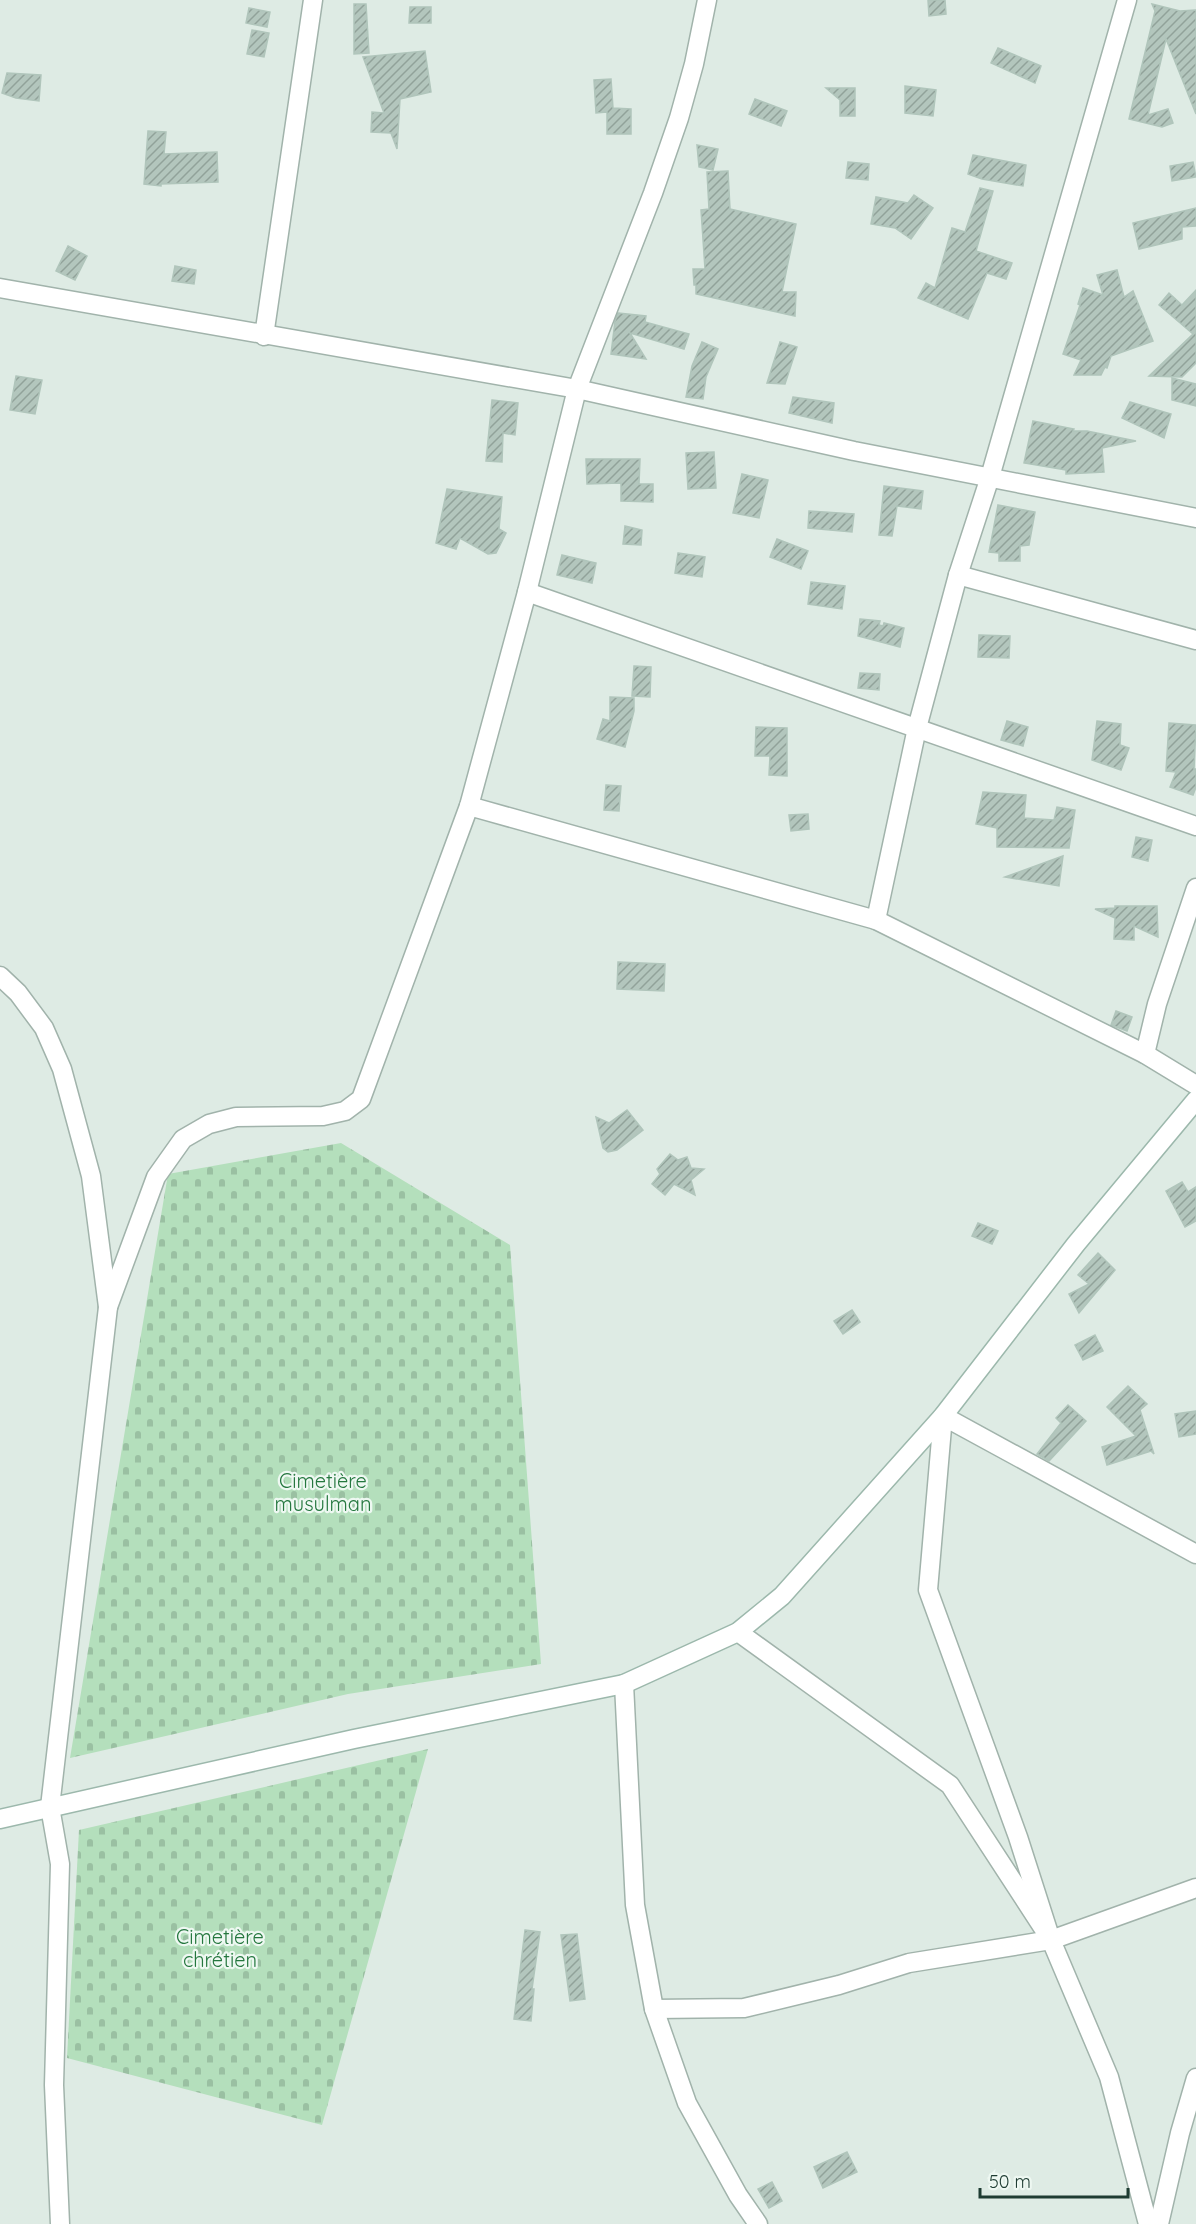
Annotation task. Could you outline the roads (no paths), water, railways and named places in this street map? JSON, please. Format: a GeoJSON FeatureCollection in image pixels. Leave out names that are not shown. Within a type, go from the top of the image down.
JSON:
{"type":"FeatureCollection","features":[{"type":"Feature","properties":{"kind":"street"},"geometry":{"type":"LineString","coordinates":[[264,336],[313,0]]}},
{"type":"Feature","properties":{"kind":"street"},"geometry":{"type":"LineString","coordinates":[[108,1307],[147,1207],[156,1177],[183,1139],[209,1124],[237,1117],[323,1116],[345,1111],[361,1100],[469,807],[577,389],[653,193],[679,118],[694,64],[707,0]]}},
{"type":"Feature","properties":{"kind":"street"},"geometry":{"type":"LineString","coordinates":[[876,920],[917,728],[958,575],[990,477],[1127,0]]}},
{"type":"Feature","properties":{"kind":"street"},"geometry":{"type":"LineString","coordinates":[[0,288],[577,389],[854,451],[1196,518]]}},
{"type":"Feature","properties":{"kind":"street"},"geometry":{"type":"LineString","coordinates":[[958,575],[1196,640]]}},
{"type":"Feature","properties":{"kind":"street"},"geometry":{"type":"LineString","coordinates":[[526,592],[1196,826]]}},
{"type":"Feature","properties":{"kind":"street"},"geometry":{"type":"LineString","coordinates":[[469,807],[876,920],[1145,1054],[1196,1085]]}},
{"type":"Feature","properties":{"kind":"street"},"geometry":{"type":"LineString","coordinates":[[1145,1054],[1157,1004],[1196,888]]}},
{"type":"Feature","properties":{"kind":"street"},"geometry":{"type":"LineString","coordinates":[[0,976],[18,993],[44,1028],[62,1069],[91,1176],[108,1307],[50,1807],[60,1864],[54,2085],[60,2224]]}},
{"type":"Feature","properties":{"kind":"street"},"geometry":{"type":"LineString","coordinates":[[0,1819],[354,1739],[624,1684],[738,1632],[782,1596],[943,1416],[1076,1244],[1196,1100]]}},
{"type":"Feature","properties":{"kind":"street"},"geometry":{"type":"LineString","coordinates":[[943,1416],[1196,1554]]}},
{"type":"Feature","properties":{"kind":"street"},"geometry":{"type":"LineString","coordinates":[[943,1416],[928,1590],[1018,1837],[1051,1940],[1109,2077],[1148,2224]]}},
{"type":"Feature","properties":{"kind":"street"},"geometry":{"type":"LineString","coordinates":[[738,1632],[950,1785],[1051,1940]]}},
{"type":"Feature","properties":{"kind":"street"},"geometry":{"type":"LineString","coordinates":[[624,1684],[635,1905],[654,2009],[687,2103],[738,2195],[758,2224]]}},
{"type":"Feature","properties":{"kind":"street"},"geometry":{"type":"LineString","coordinates":[[654,2009],[744,2008],[839,1985],[909,1963],[1051,1940],[1196,1888]]}},
{"type":"Feature","properties":{"kind":"street"},"geometry":{"type":"LineString","coordinates":[[1159,2224],[1180,2133],[1196,2078]]}},
{"type":"Feature","properties":{"kind":"park label","name":"Cimetière musulman"},"geometry":{"type":"Point","coordinates":[323,1492]}},
{"type":"Feature","properties":{"kind":"park label","name":"Cimetière chrétien"},"geometry":{"type":"Point","coordinates":[220,1948]}}]}
